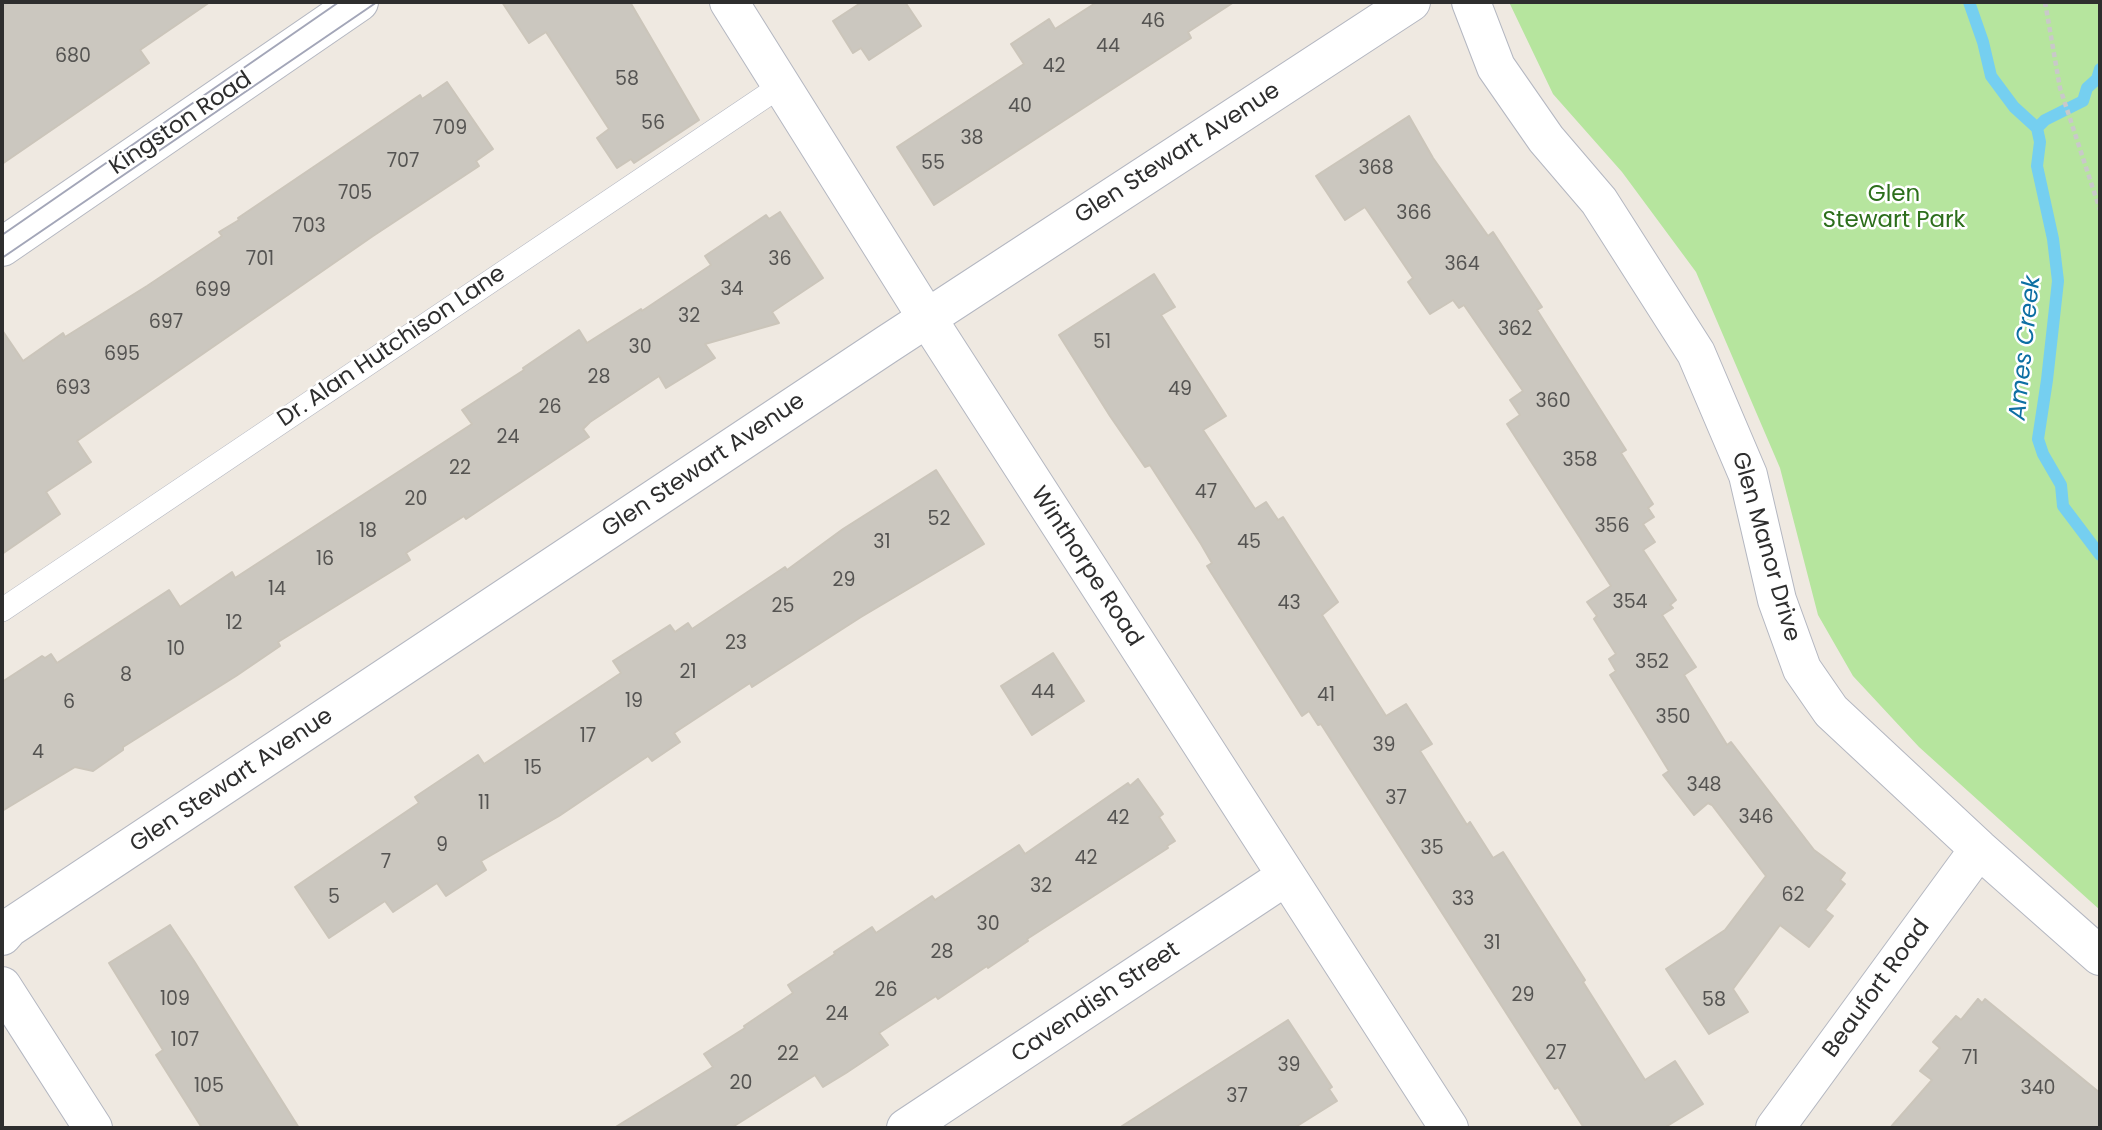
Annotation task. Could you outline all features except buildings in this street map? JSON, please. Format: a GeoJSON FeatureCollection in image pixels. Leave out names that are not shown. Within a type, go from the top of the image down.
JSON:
{"type":"FeatureCollection","features":[{"type":"Feature","properties":{"kind":"street","name":"Kingston Road"},"geometry":{"type":"LineString","coordinates":[[2,247],[359,2]]}},
{"type":"Feature","properties":{"kind":"street","name":"Winthorpe Road"},"geometry":{"type":"LineString","coordinates":[[729,2],[927,318],[1449,1128]]}},
{"type":"Feature","properties":{"kind":"street","name":"Glen Stewart Avenue"},"geometry":{"type":"LineString","coordinates":[[2,936],[9,928],[927,318],[1410,2]]}},
{"type":"Feature","properties":{"kind":"street","name":"Glen Manor Drive"},"geometry":{"type":"LineString","coordinates":[[1471,2],[1496,67],[1546,139],[1600,201],[1696,353],[1748,475],[1777,600],[1802,669],[1831,711],[1979,849],[2100,956]]}},
{"type":"Feature","properties":{"kind":"street","name":"Beaufort Road"},"geometry":{"type":"LineString","coordinates":[[1775,1128],[1979,849]]}},
{"type":"Feature","properties":{"kind":"street","name":"Cavendish Street"},"geometry":{"type":"LineString","coordinates":[[906,1128],[1285,877]]}},
{"type":"Feature","properties":{"kind":"street"},"geometry":{"type":"LineString","coordinates":[[2,985],[93,1128]]}},
{"type":"Feature","properties":{"kind":"lane","name":"Dr. Alan Hutchison Lane"},"geometry":{"type":"LineString","coordinates":[[2,610],[782,85]]}},
{"type":"Feature","properties":{"kind":"path"},"geometry":{"type":"LineString","coordinates":[[2045,2],[2060,88],[2100,210]]}},
{"type":"Feature","properties":{"kind":"green space","name":"Glen Stewart Park"},"geometry":{"type":"Polygon","coordinates":[[[1509,2],[2100,2],[2100,910],[1919,747],[1853,676],[1818,615],[1780,468],[1696,272],[1622,172],[1553,94],[1509,2]]]}},
{"type":"Feature","properties":{"kind":"waterway","name":"Ames Creek"},"geometry":{"type":"LineString","coordinates":[[1969,2],[1991,76],[2014,107],[2037,128],[2040,142],[2037,166],[2053,239],[2058,281],[2038,439],[2043,454],[2061,485],[2063,506],[2100,555]]}},
{"type":"Feature","properties":{"kind":"waterway","name":"Ames Creek"},"geometry":{"type":"LineString","coordinates":[[2037,128],[2045,120],[2083,101],[2087,88],[2097,79],[2100,69]]}},
{"type":"Feature","properties":{"kind":"tram line"},"geometry":{"type":"LineString","coordinates":[[2,235],[339,2]]}},
{"type":"Feature","properties":{"kind":"tram line"},"geometry":{"type":"LineString","coordinates":[[2,258],[377,2]]}}]}
